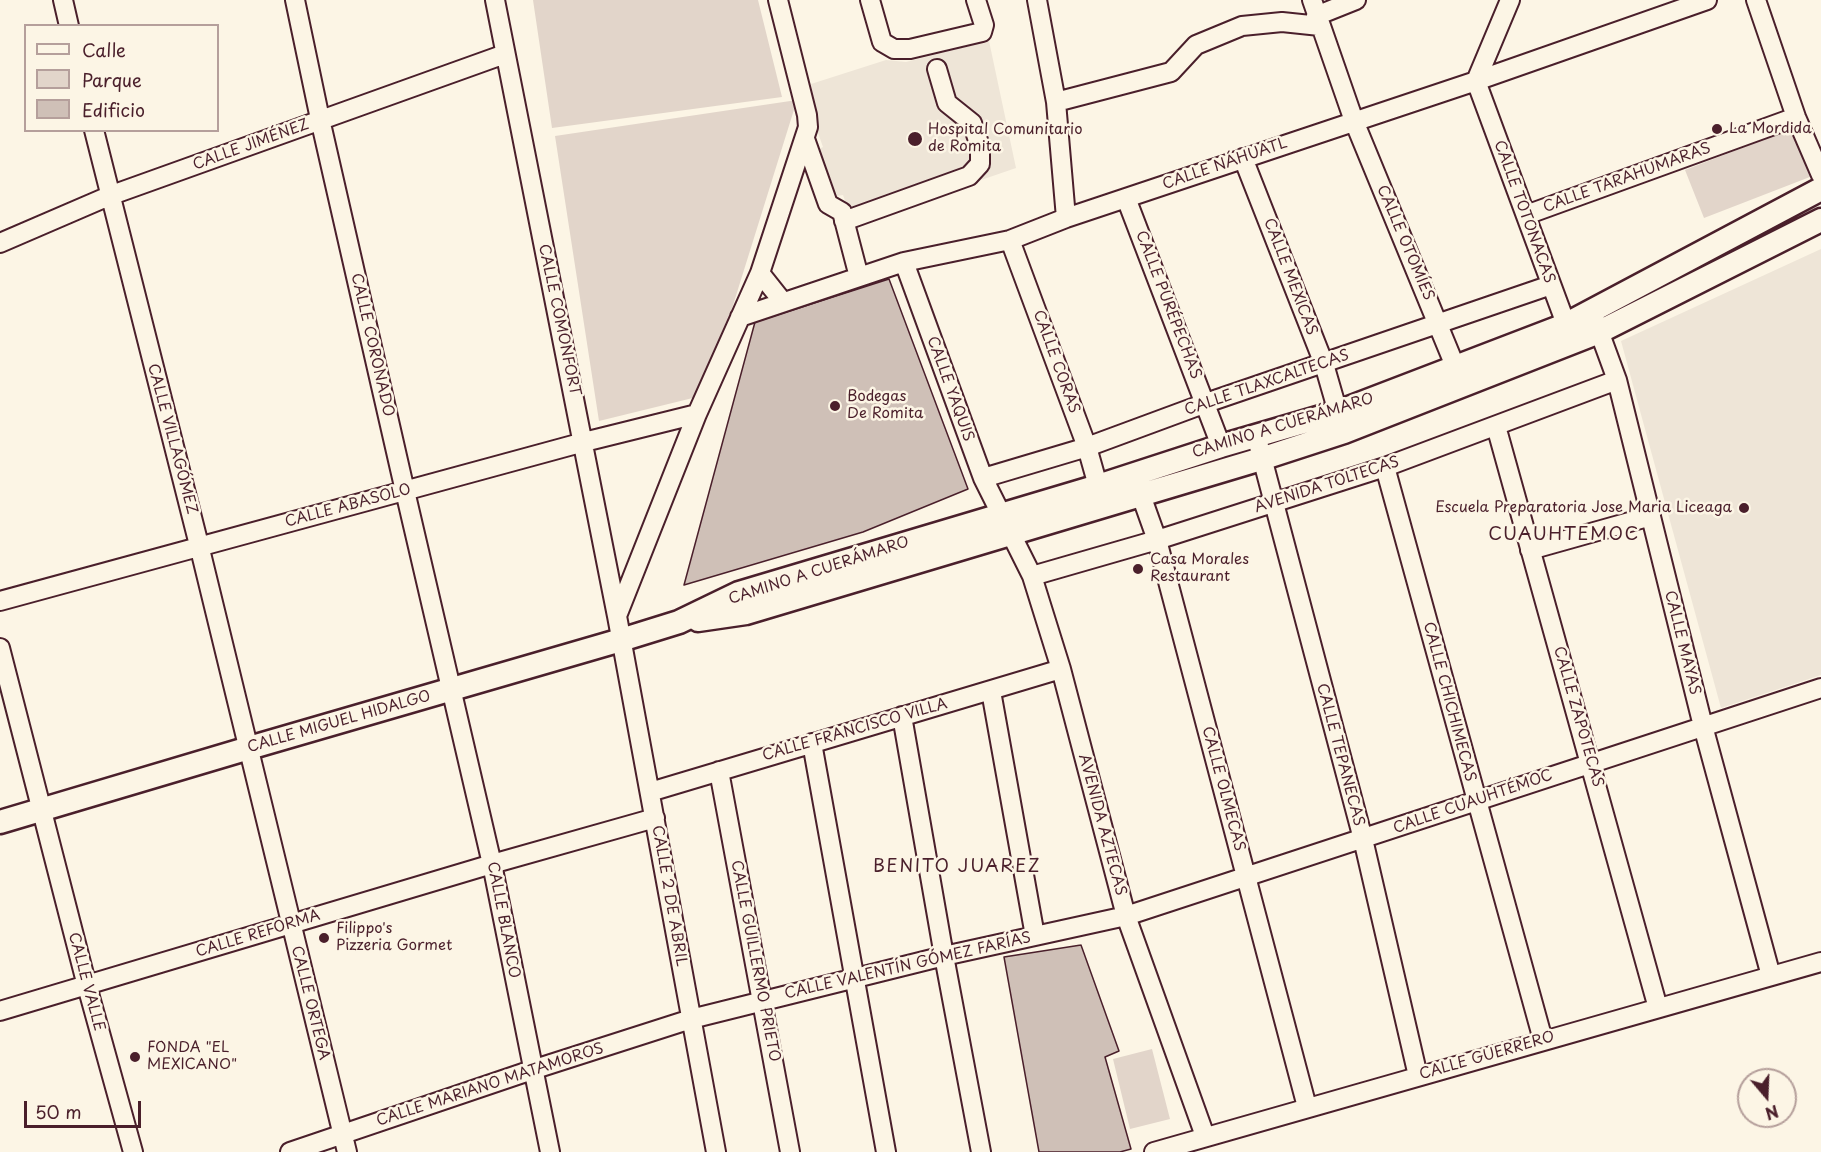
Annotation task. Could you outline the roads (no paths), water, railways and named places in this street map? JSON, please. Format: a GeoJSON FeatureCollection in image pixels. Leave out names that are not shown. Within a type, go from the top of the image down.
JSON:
{"type":"FeatureCollection","features":[{"type":"Feature","properties":{"kind":"main road","name":"CAMINO A CUERÁMARO"},"geometry":{"type":"LineString","coordinates":[[1596,322],[1821,189]]}},
{"type":"Feature","properties":{"kind":"main road","name":"CAMINO A CUERÁMARO"},"geometry":{"type":"LineString","coordinates":[[679,622],[746,613],[1006,524],[1134,472],[1256,435],[1341,422],[1569,334],[1821,220]]}},
{"type":"Feature","properties":{"kind":"main road","name":"CAMINO A CUERÁMARO"},"geometry":{"type":"LineString","coordinates":[[1006,524],[1141,495],[1262,459],[1455,366],[1569,334]]}},
{"type":"Feature","properties":{"kind":"main road","name":"CALLE MIGUEL HIDALGO"},"geometry":{"type":"LineString","coordinates":[[0,822],[679,622]]}},
{"type":"Feature","properties":{"kind":"street"},"geometry":{"type":"LineString","coordinates":[[63,0],[69,24]]}},
{"type":"Feature","properties":{"kind":"street","name":"CALLE CORONADO"},"geometry":{"type":"LineString","coordinates":[[296,0],[451,689]]}},
{"type":"Feature","properties":{"kind":"street","name":"CALLE COMONFORT"},"geometry":{"type":"LineString","coordinates":[[495,0],[584,442],[621,640]]}},
{"type":"Feature","properties":{"kind":"street"},"geometry":{"type":"LineString","coordinates":[[617,616],[697,414],[760,273],[806,133],[807,115],[778,0]]}},
{"type":"Feature","properties":{"kind":"street"},"geometry":{"type":"LineString","coordinates":[[870,0],[882,42],[894,49],[910,49],[982,32],[984,25],[976,0]]}},
{"type":"Feature","properties":{"kind":"street"},"geometry":{"type":"LineString","coordinates":[[1037,0],[1056,102],[1066,218]]}},
{"type":"Feature","properties":{"kind":"street"},"geometry":{"type":"LineString","coordinates":[[1056,102],[1171,72],[1196,45],[1242,26],[1282,22],[1316,14],[1356,0]]}},
{"type":"Feature","properties":{"kind":"street"},"geometry":{"type":"LineString","coordinates":[[1476,81],[1510,0]]}},
{"type":"Feature","properties":{"kind":"street","name":"CALLE NÁHUATL"},"geometry":{"type":"LineString","coordinates":[[740,317],[904,262],[1010,240],[1066,218],[1476,81],[1707,0]]}},
{"type":"Feature","properties":{"kind":"street"},"geometry":{"type":"LineString","coordinates":[[1756,0],[1796,117],[1821,175]]}},
{"type":"Feature","properties":{"kind":"street","name":"CALLE OTOMÍES"},"geometry":{"type":"LineString","coordinates":[[1316,14],[1354,121],[1455,366]]}},
{"type":"Feature","properties":{"kind":"street","name":"CALLE JIMÉNEZ"},"geometry":{"type":"LineString","coordinates":[[2,244],[109,196],[505,54]]}},
{"type":"Feature","properties":{"kind":"street"},"geometry":{"type":"LineString","coordinates":[[844,220],[969,176],[980,164],[980,146],[972,123],[947,103],[937,69]]}},
{"type":"Feature","properties":{"kind":"street","name":"CALLE TOTONACAS"},"geometry":{"type":"LineString","coordinates":[[1476,81],[1569,334]]}},
{"type":"Feature","properties":{"kind":"street","name":"CALLE TARAHUMARAS"},"geometry":{"type":"LineString","coordinates":[[1526,215],[1796,117]]}},
{"type":"Feature","properties":{"kind":"street","name":"CALLE VILLAGÓMEZ"},"geometry":{"type":"LineString","coordinates":[[94,132],[249,748]]}},
{"type":"Feature","properties":{"kind":"street"},"geometry":{"type":"LineString","coordinates":[[806,133],[828,204],[842,212],[859,277]]}},
{"type":"Feature","properties":{"kind":"street","name":"CALLE MEXICAS"},"geometry":{"type":"LineString","coordinates":[[1243,158],[1324,364],[1341,422]]}},
{"type":"Feature","properties":{"kind":"street","name":"CALLE PURÉPECHAS"},"geometry":{"type":"LineString","coordinates":[[1126,198],[1221,446]]}},
{"type":"Feature","properties":{"kind":"street","name":"CALLE CORAS"},"geometry":{"type":"LineString","coordinates":[[1010,240],[1087,447],[1098,486]]}},
{"type":"Feature","properties":{"kind":"street","name":"CALLE YAQUIS"},"geometry":{"type":"LineString","coordinates":[[904,262],[983,478],[1006,524]]}},
{"type":"Feature","properties":{"kind":"street"},"geometry":{"type":"LineString","coordinates":[[760,273],[783,302]]}},
{"type":"Feature","properties":{"kind":"street","name":"CALLE TLAXCALTECAS"},"geometry":{"type":"LineString","coordinates":[[983,478],[1087,447],[1206,403],[1551,285]]}},
{"type":"Feature","properties":{"kind":"street","name":"CALLE MAYAS"},"geometry":{"type":"LineString","coordinates":[[1596,322],[1617,380],[1703,726],[1771,976]]}},
{"type":"Feature","properties":{"kind":"street","name":"AVENIDA TOLTECAS"},"geometry":{"type":"LineString","coordinates":[[1032,576],[1157,540],[1385,467],[1617,380]]}},
{"type":"Feature","properties":{"kind":"street","name":"CALLE ABASOLO"},"geometry":{"type":"LineString","coordinates":[[0,601],[199,545],[697,414]]}},
{"type":"Feature","properties":{"kind":"street","name":"CALLE ZAPOTECAS"},"geometry":{"type":"LineString","coordinates":[[1496,426],[1658,1008]]}},
{"type":"Feature","properties":{"kind":"street","name":"CALLE TEPANECAS"},"geometry":{"type":"LineString","coordinates":[[1256,435],[1363,839],[1418,1076]]}},
{"type":"Feature","properties":{"kind":"street","name":"CALLE CHICHIMECAS"},"geometry":{"type":"LineString","coordinates":[[1385,467],[1543,1040]]}},
{"type":"Feature","properties":{"kind":"street","name":"CALLE OLMECAS"},"geometry":{"type":"LineString","coordinates":[[1134,472],[1157,540],[1307,1107]]}},
{"type":"Feature","properties":{"kind":"street"},"geometry":{"type":"LineString","coordinates":[[1530,550],[1651,516]]}},
{"type":"Feature","properties":{"kind":"street","name":"AVENIDA AZTECAS"},"geometry":{"type":"LineString","coordinates":[[1006,524],[1032,576],[1061,669],[1125,916],[1205,1136]]}},
{"type":"Feature","properties":{"kind":"street","name":"CALLE 2 DE ABRIL"},"geometry":{"type":"LineString","coordinates":[[621,640],[716,1152]]}},
{"type":"Feature","properties":{"kind":"street","name":"CALLE VALLE"},"geometry":{"type":"LineString","coordinates":[[0,648],[87,986],[133,1152]]}},
{"type":"Feature","properties":{"kind":"street","name":"CALLE FRANCISCO VILLA"},"geometry":{"type":"LineString","coordinates":[[650,792],[1061,669]]}},
{"type":"Feature","properties":{"kind":"street","name":"CALLE BLANCO"},"geometry":{"type":"LineString","coordinates":[[451,689],[492,864],[550,1152]]}},
{"type":"Feature","properties":{"kind":"street"},"geometry":{"type":"LineString","coordinates":[[991,691],[1035,936]]}},
{"type":"Feature","properties":{"kind":"street","name":"CALLE CUAUHTÉMOC"},"geometry":{"type":"LineString","coordinates":[[1125,916],[1246,878],[1591,762],[1820,692]]}},
{"type":"Feature","properties":{"kind":"street"},"geometry":{"type":"LineString","coordinates":[[902,716],[981,1152]]}},
{"type":"Feature","properties":{"kind":"street"},"geometry":{"type":"LineString","coordinates":[[812,743],[886,1152]]}},
{"type":"Feature","properties":{"kind":"street","name":"CALLE ORTEGA"},"geometry":{"type":"LineString","coordinates":[[249,748],[347,1152]]}},
{"type":"Feature","properties":{"kind":"street","name":"CALLE GUILLERMO PRIETO"},"geometry":{"type":"LineString","coordinates":[[719,771],[790,1152]]}},
{"type":"Feature","properties":{"kind":"street","name":"CALLE REFORMA"},"geometry":{"type":"LineString","coordinates":[[0,1011],[492,864],[655,818]]}},
{"type":"Feature","properties":{"kind":"street","name":"CALLE VALENTÍN GÓMEZ FARÍAS"},"geometry":{"type":"LineString","coordinates":[[691,1019],[944,956],[1125,916]]}},
{"type":"Feature","properties":{"kind":"street","name":"CALLE GUERRERO"},"geometry":{"type":"LineString","coordinates":[[1154,1152],[1821,962]]}},
{"type":"Feature","properties":{"kind":"street","name":"CALLE MARIANO MATAMOROS"},"geometry":{"type":"LineString","coordinates":[[290,1152],[691,1019]]}},
{"type":"Feature","properties":{"kind":"place","name":"La Mordida"},"geometry":{"type":"Point","coordinates":[1717,129]}},
{"type":"Feature","properties":{"kind":"place","name":"Hospital Comunitario de Romita"},"geometry":{"type":"Point","coordinates":[915,139]}},
{"type":"Feature","properties":{"kind":"place","name":"Bodegas De Romita"},"geometry":{"type":"Point","coordinates":[835,406]}},
{"type":"Feature","properties":{"kind":"place","name":"Escuela Preparatoria Jose Maria Liceaga"},"geometry":{"type":"Point","coordinates":[1744,508]}},
{"type":"Feature","properties":{"kind":"place","name":"Casa Morales Restaurant"},"geometry":{"type":"Point","coordinates":[1138,569]}},
{"type":"Feature","properties":{"kind":"place","name":"Filippo's Pizzeria Gormet"},"geometry":{"type":"Point","coordinates":[324,938]}},
{"type":"Feature","properties":{"kind":"place","name":"FONDA \"EL MEXICANO\""},"geometry":{"type":"Point","coordinates":[135,1057]}},
{"type":"Feature","properties":{"kind":"district","name":"CUAUHTEMOC"},"geometry":{"type":"Point","coordinates":[1564,535]}},
{"type":"Feature","properties":{"kind":"district","name":"BENITO JUAREZ"},"geometry":{"type":"Point","coordinates":[957,867]}}]}
